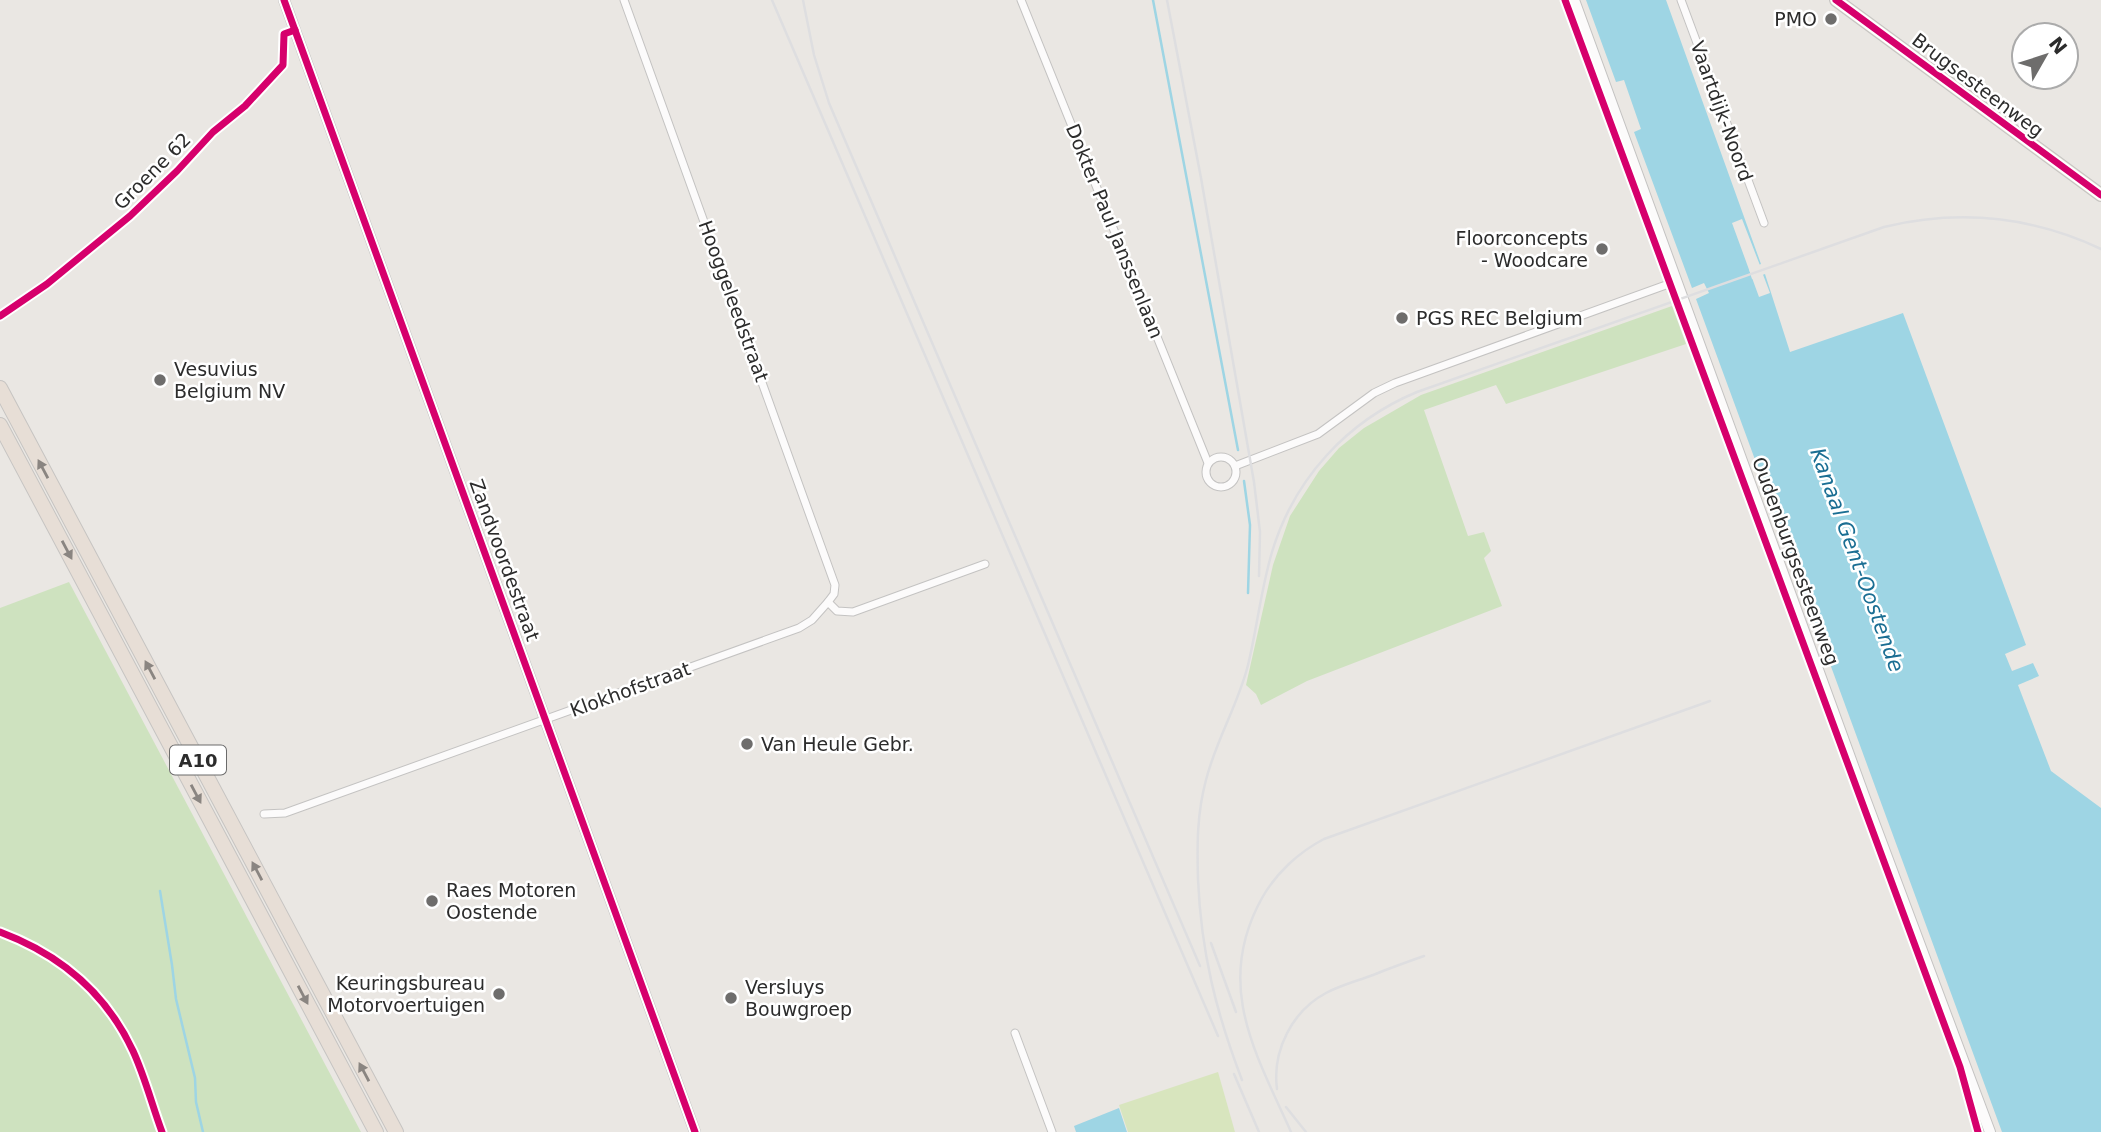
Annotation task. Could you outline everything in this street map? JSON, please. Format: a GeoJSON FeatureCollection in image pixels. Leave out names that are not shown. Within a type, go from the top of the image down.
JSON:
{"type":"FeatureCollection","features":[{"type":"Feature","properties":{"kind":"highway","name":"A10"},"geometry":{"type":"LineString","coordinates":[[0,388],[396,1132]]}},
{"type":"Feature","properties":{"kind":"highway","name":"A10"},"geometry":{"type":"LineString","coordinates":[[0,425],[376,1132]]}},
{"type":"Feature","properties":{"kind":"main road","name":"Brugsesteenweg"},"geometry":{"type":"LineString","coordinates":[[1836,0],[2101,195]]}},
{"type":"Feature","properties":{"kind":"street","name":"Zandvoordestraat"},"geometry":{"type":"LineString","coordinates":[[284,0],[695,1132]]}},
{"type":"Feature","properties":{"kind":"street","name":"Hooggeleedstraat"},"geometry":{"type":"LineString","coordinates":[[624,0],[835,585],[834,594],[828,602]]}},
{"type":"Feature","properties":{"kind":"street","name":"Dokter Paul Janssenlaan"},"geometry":{"type":"LineString","coordinates":[[1021,0],[1208,463],[1206,475],[1209,481],[1221,487],[1232,482],[1235,466],[1230,460],[1214,458],[1208,463]]}},
{"type":"Feature","properties":{"kind":"street","name":"Oudenburgsesteenweg"},"geometry":{"type":"LineString","coordinates":[[1574,0],[1863,793],[1990,1132]]}},
{"type":"Feature","properties":{"kind":"street","name":"Vaartdijk-Noord"},"geometry":{"type":"LineString","coordinates":[[1681,0],[1763,223]]}},
{"type":"Feature","properties":{"kind":"street","name":"Dokter Paul Janssenlaan"},"geometry":{"type":"LineString","coordinates":[[1235,466],[1318,434],[1374,393],[1395,383],[1677,281]]}},
{"type":"Feature","properties":{"kind":"street"},"geometry":{"type":"LineString","coordinates":[[828,602],[837,611],[853,612],[985,564]]}},
{"type":"Feature","properties":{"kind":"street","name":"Klokhofstraat"},"geometry":{"type":"LineString","coordinates":[[264,814],[285,813],[799,628],[812,620],[828,602]]}},
{"type":"Feature","properties":{"kind":"street"},"geometry":{"type":"LineString","coordinates":[[1015,1032],[1052,1132]]}},
{"type":"Feature","properties":{"kind":"green space"},"geometry":{"type":"Polygon","coordinates":[[[1672,306],[1686,344],[1506,404],[1496,385],[1424,410],[1468,536],[1484,532],[1491,551],[1484,558],[1502,606],[1307,681],[1261,705],[1256,694],[1246,685],[1273,565],[1290,516],[1319,471],[1339,448],[1364,428],[1421,395],[1672,306]]]}},
{"type":"Feature","properties":{"kind":"green space"},"geometry":{"type":"Polygon","coordinates":[[[69,582],[361,1132],[0,1132],[0,608],[69,582]]]}},
{"type":"Feature","properties":{"kind":"green space"},"geometry":{"type":"Polygon","coordinates":[[[1218,1072],[1235,1132],[1128,1132],[1119,1105],[1218,1072]]]}},
{"type":"Feature","properties":{"kind":"water","name":"Kanaal Gent-Oostende"},"geometry":{"type":"Polygon","coordinates":[[[1586,0],[1666,0],[1761,264],[1749,269],[1752,279],[1765,274],[1790,352],[1903,313],[2026,645],[2005,654],[2012,671],[2033,663],[2039,676],[2018,685],[2051,771],[2101,808],[2101,1132],[2002,1132],[1696,299],[1709,293],[1704,283],[1692,288],[1634,132],[1641,129],[1624,80],[1616,82],[1586,0]]]}},
{"type":"Feature","properties":{"kind":"water"},"geometry":{"type":"Polygon","coordinates":[[[1119,1108],[1127,1132],[1076,1132],[1074,1126],[1119,1108]]]}},
{"type":"Feature","properties":{"kind":"pier"},"geometry":{"type":"Polygon","coordinates":[[[1742,219],[1761,268],[1753,270],[1754,275],[1762,272],[1770,293],[1759,297],[1732,223],[1742,219]]]}},
{"type":"Feature","properties":{"kind":"waterway"},"geometry":{"type":"LineString","coordinates":[[1153,0],[1238,450]]}},
{"type":"Feature","properties":{"kind":"waterway"},"geometry":{"type":"LineString","coordinates":[[1244,481],[1250,525],[1248,593]]}},
{"type":"Feature","properties":{"kind":"waterway"},"geometry":{"type":"LineString","coordinates":[[160,891],[176,999],[195,1078],[196,1102],[203,1132]]}},
{"type":"Feature","properties":{"kind":"railway"},"geometry":{"type":"LineString","coordinates":[[772,0],[1218,1036]]}},
{"type":"Feature","properties":{"kind":"railway"},"geometry":{"type":"LineString","coordinates":[[803,0],[814,55],[829,103],[1200,966]]}},
{"type":"Feature","properties":{"kind":"railway"},"geometry":{"type":"LineString","coordinates":[[1167,0],[1254,482],[1260,532],[1259,576]]}},
{"type":"Feature","properties":{"kind":"railway"},"geometry":{"type":"LineString","coordinates":[[1242,1080],[1217,1006],[1202,932],[1198,829],[1203,792],[1210,765],[1244,680],[1268,566],[1282,525],[1309,477],[1346,436],[1392,404],[1417,392],[1884,227],[1940,218],[1994,219],[2048,229],[2101,249]]}},
{"type":"Feature","properties":{"kind":"railway"},"geometry":{"type":"LineString","coordinates":[[1291,1132],[1253,1045],[1241,989],[1241,960],[1248,929],[1262,898],[1281,872],[1306,850],[1324,839],[1710,701]]}},
{"type":"Feature","properties":{"kind":"railway"},"geometry":{"type":"LineString","coordinates":[[1211,943],[1236,1012]]}},
{"type":"Feature","properties":{"kind":"railway"},"geometry":{"type":"LineString","coordinates":[[1277,1089],[1276,1075],[1281,1047],[1294,1021],[1303,1010],[1332,990],[1424,956]]}},
{"type":"Feature","properties":{"kind":"railway"},"geometry":{"type":"LineString","coordinates":[[1234,1074],[1259,1132]]}},
{"type":"Feature","properties":{"kind":"railway"},"geometry":{"type":"LineString","coordinates":[[1286,1107],[1306,1132]]}},
{"type":"Feature","properties":{"kind":"cycle path"},"geometry":{"type":"LineString","coordinates":[[284,0],[695,1132]]}},
{"type":"Feature","properties":{"kind":"cycle path"},"geometry":{"type":"LineString","coordinates":[[1565,0],[1960,1067],[1978,1132]]}},
{"type":"Feature","properties":{"kind":"cycle path"},"geometry":{"type":"LineString","coordinates":[[1836,0],[2101,195]]}},
{"type":"Feature","properties":{"kind":"cycle path","name":"Groene 62"},"geometry":{"type":"LineString","coordinates":[[0,316],[47,284],[130,216],[213,132],[245,106],[283,65],[284,34],[295,30]]}},
{"type":"Feature","properties":{"kind":"cycle path"},"geometry":{"type":"LineString","coordinates":[[0,932],[22,941],[61,964],[95,994],[109,1011],[133,1051],[162,1132]]}},
{"type":"Feature","properties":{"kind":"place","name":"PMO"},"geometry":{"type":"Point","coordinates":[1831,19]}},
{"type":"Feature","properties":{"kind":"place","name":"Floorconcepts - Woodcare"},"geometry":{"type":"Point","coordinates":[1602,249]}},
{"type":"Feature","properties":{"kind":"place","name":"PGS REC Belgium"},"geometry":{"type":"Point","coordinates":[1402,318]}},
{"type":"Feature","properties":{"kind":"place","name":"Vesuvius Belgium NV"},"geometry":{"type":"Point","coordinates":[160,380]}},
{"type":"Feature","properties":{"kind":"place","name":"Van Heule Gebr."},"geometry":{"type":"Point","coordinates":[747,744]}},
{"type":"Feature","properties":{"kind":"place","name":"Raes Motoren Oostende"},"geometry":{"type":"Point","coordinates":[432,901]}},
{"type":"Feature","properties":{"kind":"place","name":"Keuringsbureau Motorvoertuigen"},"geometry":{"type":"Point","coordinates":[499,994]}},
{"type":"Feature","properties":{"kind":"place","name":"Versluys Bouwgroep"},"geometry":{"type":"Point","coordinates":[731,998]}}]}
